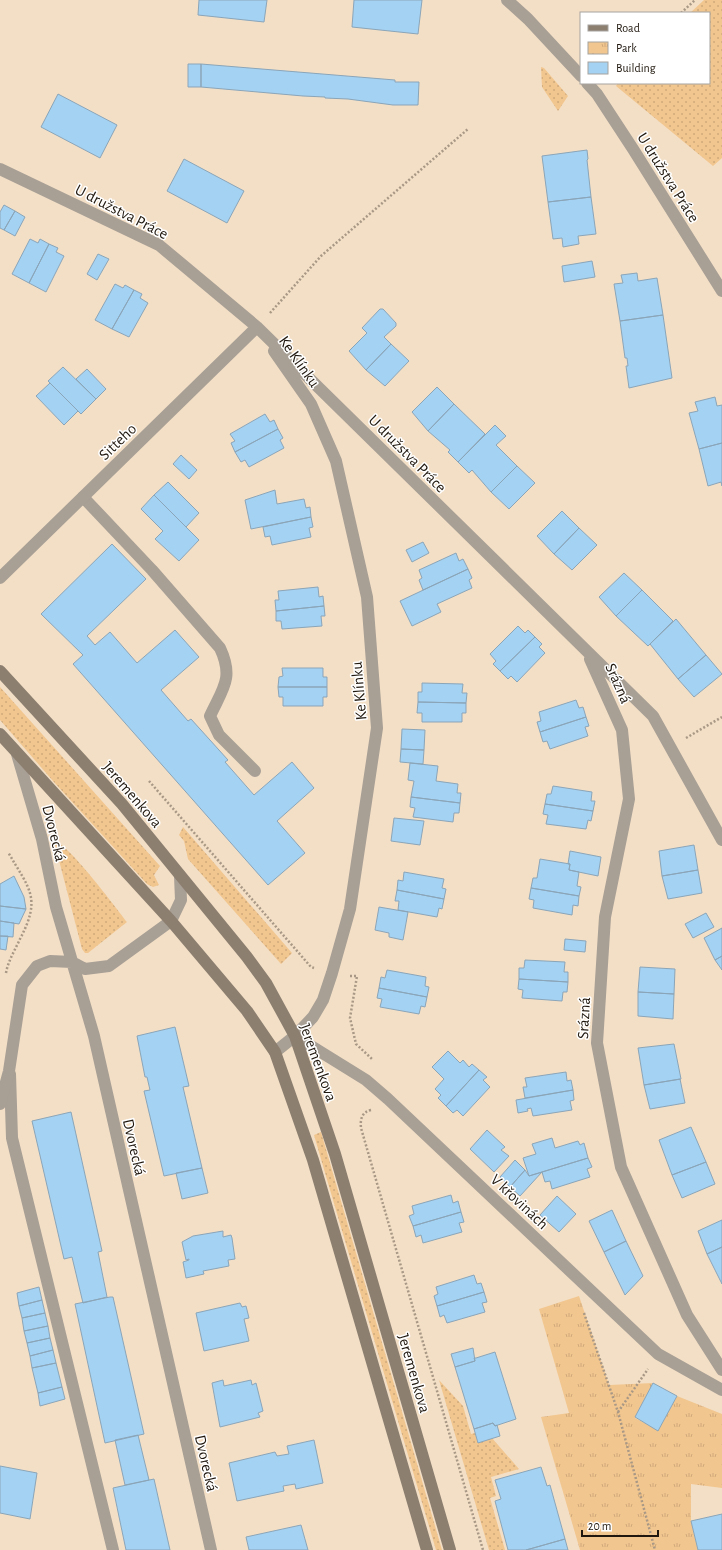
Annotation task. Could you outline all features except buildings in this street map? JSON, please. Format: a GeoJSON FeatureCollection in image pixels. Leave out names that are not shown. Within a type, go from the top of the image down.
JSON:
{"type":"FeatureCollection","features":[{"type":"Feature","properties":{"kind":"street"},"geometry":{"type":"LineString","coordinates":[[507,0],[528,19],[580,75]]}},
{"type":"Feature","properties":{"kind":"street","name":"U družstva Práce"},"geometry":{"type":"LineString","coordinates":[[588,84],[597,94],[629,142],[722,291]]}},
{"type":"Feature","properties":{"kind":"street","name":"U družstva Práce"},"geometry":{"type":"LineString","coordinates":[[0,169],[159,245],[257,327],[653,716],[722,840]]}},
{"type":"Feature","properties":{"kind":"street","name":"Sitteho"},"geometry":{"type":"LineString","coordinates":[[0,578],[257,327]]}},
{"type":"Feature","properties":{"kind":"street","name":"Ke Klínku"},"geometry":{"type":"LineString","coordinates":[[257,327],[311,404],[336,461],[367,597],[377,728],[350,909],[332,973],[323,1000],[316,1012],[296,1036],[274,1052]]}},
{"type":"Feature","properties":{"kind":"street"},"geometry":{"type":"LineString","coordinates":[[83,497],[152,570],[220,648],[226,661],[228,677],[210,716],[219,734],[255,771]]}},
{"type":"Feature","properties":{"kind":"street","name":"Srázná"},"geometry":{"type":"LineString","coordinates":[[587,652],[622,730],[629,799],[605,917],[597,1043],[621,1167],[687,1315],[722,1370]]}},
{"type":"Feature","properties":{"kind":"street","name":"Jeremenkova"},"geometry":{"type":"LineString","coordinates":[[0,671],[122,804],[247,957],[266,983],[296,1036],[335,1154],[450,1550]]}},
{"type":"Feature","properties":{"kind":"street"},"geometry":{"type":"LineString","coordinates":[[0,734],[171,921],[247,1011],[274,1052],[313,1160],[427,1550]]}},
{"type":"Feature","properties":{"kind":"street","name":"Dvorecká"},"geometry":{"type":"LineString","coordinates":[[17,754],[42,840],[56,907],[94,1036],[211,1550]]}},
{"type":"Feature","properties":{"kind":"street"},"geometry":{"type":"LineString","coordinates":[[0,1104],[10,1071],[22,985],[37,966],[50,961],[72,962],[85,969],[108,966],[171,921],[181,900],[180,876]]}},
{"type":"Feature","properties":{"kind":"street","name":"V křovinách"},"geometry":{"type":"LineString","coordinates":[[296,1036],[366,1080],[388,1099],[658,1354],[722,1390]]}},
{"type":"Feature","properties":{"kind":"street"},"geometry":{"type":"LineString","coordinates":[[10,1071],[12,1138],[113,1550]]}},
{"type":"Feature","properties":{"kind":"path"},"geometry":{"type":"LineString","coordinates":[[682,12],[695,0]]}},
{"type":"Feature","properties":{"kind":"path"},"geometry":{"type":"LineString","coordinates":[[257,327],[321,256],[468,129]]}},
{"type":"Feature","properties":{"kind":"path"},"geometry":{"type":"LineString","coordinates":[[690,736],[722,717]]}},
{"type":"Feature","properties":{"kind":"path"},"geometry":{"type":"LineString","coordinates":[[149,781],[310,967],[332,973],[357,976],[350,1018],[356,1044],[372,1060]]}},
{"type":"Feature","properties":{"kind":"path"},"geometry":{"type":"LineString","coordinates":[[4,980],[8,965],[27,926],[33,907],[29,888],[8,852]]}},
{"type":"Feature","properties":{"kind":"path"},"geometry":{"type":"LineString","coordinates":[[388,1099],[378,1110],[368,1111],[363,1114],[360,1121],[361,1128],[483,1550]]}},
{"type":"Feature","properties":{"kind":"path"},"geometry":{"type":"LineString","coordinates":[[584,1310],[618,1412],[655,1550]]}},
{"type":"Feature","properties":{"kind":"path"},"geometry":{"type":"LineString","coordinates":[[618,1412],[658,1354]]}},
{"type":"Feature","properties":{"kind":"green space"},"geometry":{"type":"Polygon","coordinates":[[[704,0],[722,0],[722,158],[713,166],[616,86],[617,84],[710,84],[710,12],[691,12],[704,0]]]}},
{"type":"Feature","properties":{"kind":"green space"},"geometry":{"type":"Polygon","coordinates":[[[541,67],[544,68],[568,96],[558,111],[542,87],[541,67]]]}},
{"type":"Feature","properties":{"kind":"green space"},"geometry":{"type":"Polygon","coordinates":[[[0,687],[160,866],[154,875],[159,885],[153,887],[147,884],[53,781],[0,720],[0,687]]]}},
{"type":"Feature","properties":{"kind":"green space"},"geometry":{"type":"Polygon","coordinates":[[[183,827],[292,953],[281,964],[188,859],[184,841],[179,835],[183,827]]]}},
{"type":"Feature","properties":{"kind":"green space"},"geometry":{"type":"Polygon","coordinates":[[[54,841],[60,844],[80,864],[127,922],[88,953],[85,953],[82,949],[54,841]]]}},
{"type":"Feature","properties":{"kind":"green space"},"geometry":{"type":"Polygon","coordinates":[[[321,1132],[442,1550],[436,1550],[314,1135],[321,1132]]]}},
{"type":"Feature","properties":{"kind":"green space"},"geometry":{"type":"Polygon","coordinates":[[[579,1296],[609,1385],[653,1383],[635,1418],[658,1430],[677,1396],[722,1414],[722,1488],[691,1484],[691,1521],[698,1550],[580,1550],[541,1417],[569,1413],[539,1309],[579,1296]]]}},
{"type":"Feature","properties":{"kind":"green space"},"geometry":{"type":"Polygon","coordinates":[[[439,1380],[463,1406],[471,1434],[475,1433],[478,1442],[492,1438],[519,1469],[491,1477],[496,1496],[490,1498],[505,1550],[489,1550],[439,1380]]]}}]}
